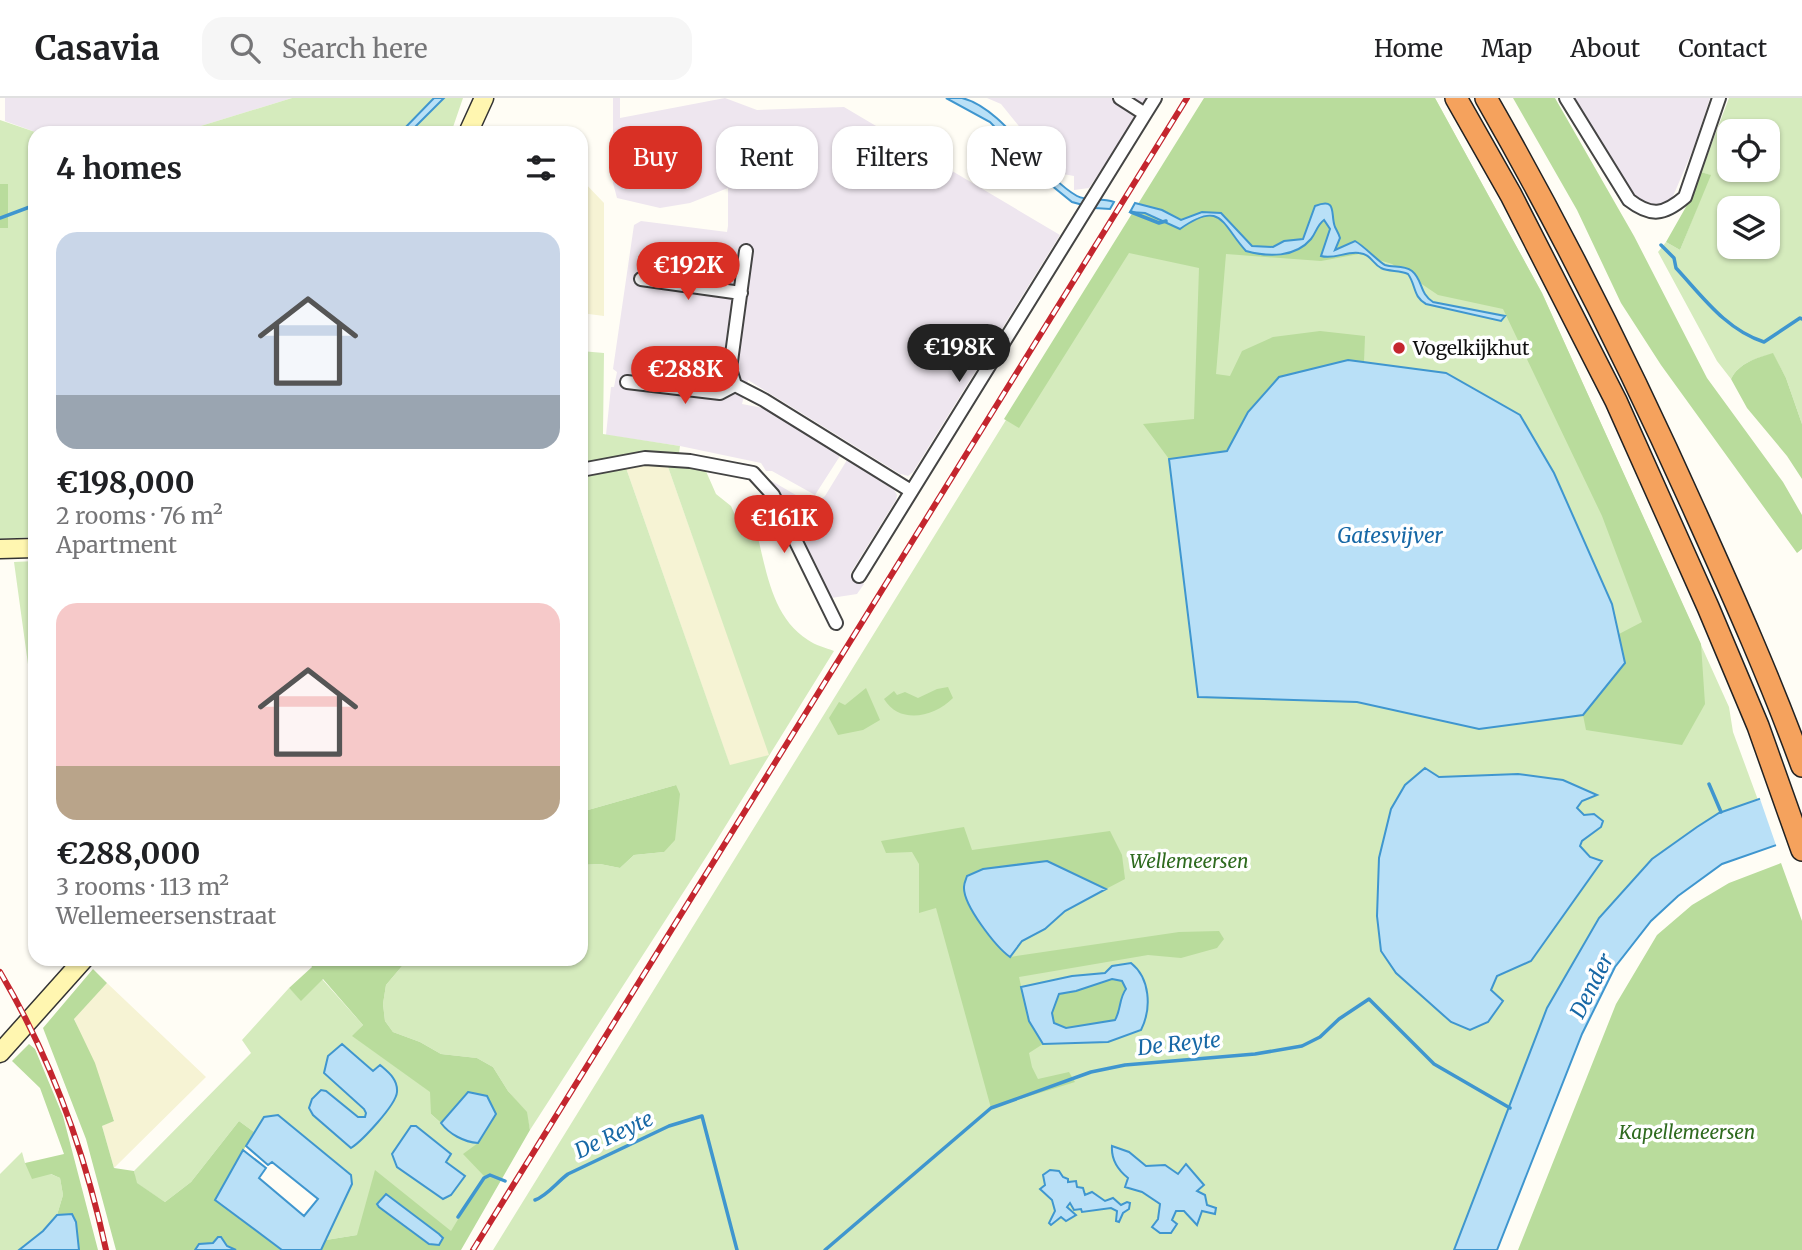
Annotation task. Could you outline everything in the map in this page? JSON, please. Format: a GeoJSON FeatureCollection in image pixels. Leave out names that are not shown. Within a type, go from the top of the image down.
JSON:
{"type":"FeatureCollection","features":[{"type":"Feature","properties":{"kind":"highway"},"geometry":{"type":"LineString","coordinates":[[1456,98],[1511,195],[1616,401],[1758,726],[1802,850]]}},
{"type":"Feature","properties":{"kind":"highway"},"geometry":{"type":"LineString","coordinates":[[1486,98],[1577,264],[1639,387],[1734,597],[1802,766]]}},
{"type":"Feature","properties":{"kind":"main road"},"geometry":{"type":"LineString","coordinates":[[471,126],[484,98]]}},
{"type":"Feature","properties":{"kind":"main road"},"geometry":{"type":"LineString","coordinates":[[0,549],[28,548]]}},
{"type":"Feature","properties":{"kind":"main road"},"geometry":{"type":"LineString","coordinates":[[0,1053],[78,966]]}},
{"type":"Feature","properties":{"kind":"street"},"geometry":{"type":"LineString","coordinates":[[1120,98],[1145,114]]}},
{"type":"Feature","properties":{"kind":"street"},"geometry":{"type":"LineString","coordinates":[[859,576],[1155,98]]}},
{"type":"Feature","properties":{"kind":"street"},"geometry":{"type":"LineString","coordinates":[[1566,98],[1629,201],[1641,209],[1658,213],[1672,208],[1685,197],[1719,98]]}},
{"type":"Feature","properties":{"kind":"street"},"geometry":{"type":"LineString","coordinates":[[746,251],[730,369],[736,385],[911,491]]}},
{"type":"Feature","properties":{"kind":"street"},"geometry":{"type":"LineString","coordinates":[[640,279],[741,293]]}},
{"type":"Feature","properties":{"kind":"street"},"geometry":{"type":"LineString","coordinates":[[627,382],[720,393],[736,385]]}},
{"type":"Feature","properties":{"kind":"street"},"geometry":{"type":"LineString","coordinates":[[588,469],[645,458],[690,461],[753,474],[773,495],[836,623]]}},
{"type":"Feature","properties":{"kind":"shaded area"},"geometry":{"type":"Polygon","coordinates":[[[5,98],[292,98],[201,126],[28,126],[28,129],[5,121],[5,98]]]}},
{"type":"Feature","properties":{"kind":"shaded area"},"geometry":{"type":"Polygon","coordinates":[[[613,98],[620,98],[620,118],[725,98],[757,110],[844,107],[876,126],[832,126],[832,189],[953,189],[953,172],[967,180],[967,189],[982,189],[1060,235],[913,472],[908,476],[901,474],[893,488],[897,495],[896,500],[850,574],[864,584],[857,594],[831,598],[770,480],[815,504],[825,496],[847,460],[891,488],[900,474],[748,380],[742,404],[763,408],[840,456],[815,495],[772,471],[766,471],[761,463],[680,446],[606,435],[611,387],[614,387],[617,372],[613,369],[634,225],[641,221],[727,232],[728,189],[818,189],[818,126],[716,126],[716,189],[725,189],[690,203],[660,208],[617,198],[615,189],[702,189],[702,126],[613,126],[613,98]]]}},
{"type":"Feature","properties":{"kind":"shaded area"},"geometry":{"type":"Polygon","coordinates":[[[987,98],[1149,98],[1089,188],[1074,190],[1074,176],[1066,175],[1066,126],[1019,126],[1001,104],[987,98]]]}},
{"type":"Feature","properties":{"kind":"shaded area"},"geometry":{"type":"Polygon","coordinates":[[[1572,98],[1710,98],[1694,147],[1671,201],[1658,207],[1645,205],[1635,198],[1572,98]]]}},
{"type":"Feature","properties":{"kind":"shaded area"},"geometry":{"type":"Polygon","coordinates":[[[588,186],[604,203],[604,316],[588,314],[588,186]]]}},
{"type":"Feature","properties":{"kind":"shaded area"},"geometry":{"type":"Polygon","coordinates":[[[667,464],[770,755],[730,766],[625,465],[667,464]]]}},
{"type":"Feature","properties":{"kind":"shaded area"},"geometry":{"type":"Polygon","coordinates":[[[107,983],[206,1077],[114,1168],[102,1126],[114,1120],[74,1018],[107,983]]]}},
{"type":"Feature","properties":{"kind":"green space"},"geometry":{"type":"Polygon","coordinates":[[[292,98],[463,98],[453,126],[201,126],[292,98]]]}},
{"type":"Feature","properties":{"kind":"green space"},"geometry":{"type":"Polygon","coordinates":[[[1204,98],[1435,98],[1542,293],[1701,644],[1705,704],[1682,745],[1586,730],[1583,715],[1624,663],[1619,634],[1642,622],[1602,516],[1503,309],[1438,295],[1392,264],[1359,254],[1321,261],[1226,254],[1216,374],[1230,376],[1242,351],[1273,337],[1320,331],[1365,336],[1364,362],[1348,360],[1248,412],[1227,451],[1169,459],[1143,424],[1194,419],[1199,268],[1129,253],[1019,428],[1004,419],[1204,98]]]}},
{"type":"Feature","properties":{"kind":"green space","name":"Wellemeersen"},"geometry":{"type":"Polygon","coordinates":[[[1205,98],[1435,98],[1542,293],[1729,707],[1733,732],[1758,800],[1719,813],[1652,859],[1599,918],[1547,1008],[1454,1250],[493,1250],[1205,98]]]}},
{"type":"Feature","properties":{"kind":"green space"},"geometry":{"type":"Polygon","coordinates":[[[1513,98],[1555,98],[1634,236],[1707,378],[1783,482],[1802,515],[1802,549],[1797,553],[1661,365],[1621,303],[1577,210],[1513,98]]]}},
{"type":"Feature","properties":{"kind":"green space"},"geometry":{"type":"Polygon","coordinates":[[[1729,98],[1802,98],[1802,424],[1786,378],[1773,354],[1743,365],[1731,379],[1717,361],[1658,252],[1666,242],[1680,250],[1710,175],[1701,172],[1717,130],[1717,182],[1780,182],[1780,119],[1721,119],[1729,98]]]}},
{"type":"Feature","properties":{"kind":"green space"},"geometry":{"type":"Polygon","coordinates":[[[0,120],[28,130],[28,537],[0,539],[0,228],[8,228],[8,185],[0,184],[0,120]]]}},
{"type":"Feature","properties":{"kind":"green space"},"geometry":{"type":"Polygon","coordinates":[[[1701,172],[1711,175],[1680,250],[1666,242],[1691,198],[1701,172]]]}},
{"type":"Feature","properties":{"kind":"green space"},"geometry":{"type":"Polygon","coordinates":[[[0,184],[8,184],[8,228],[0,228],[0,184]]]}},
{"type":"Feature","properties":{"kind":"green space"},"geometry":{"type":"Polygon","coordinates":[[[588,352],[604,353],[603,434],[680,446],[679,453],[642,454],[588,464],[588,352]]]}},
{"type":"Feature","properties":{"kind":"green space"},"geometry":{"type":"Polygon","coordinates":[[[1773,353],[1786,378],[1802,424],[1802,479],[1787,456],[1747,408],[1731,379],[1743,365],[1773,353]]]}},
{"type":"Feature","properties":{"kind":"green space"},"geometry":{"type":"Polygon","coordinates":[[[667,464],[705,469],[716,494],[731,506],[743,533],[755,526],[771,589],[785,618],[808,640],[834,651],[710,851],[530,1130],[526,1112],[493,1067],[477,1058],[441,1054],[420,1042],[393,1032],[385,1021],[383,1004],[386,985],[402,966],[588,966],[588,865],[620,868],[634,855],[664,852],[676,785],[588,810],[588,473],[625,465],[730,765],[769,755],[667,464]]]}},
{"type":"Feature","properties":{"kind":"green space"},"geometry":{"type":"Polygon","coordinates":[[[28,561],[28,664],[14,562],[28,561]]]}},
{"type":"Feature","properties":{"kind":"green space"},"geometry":{"type":"Polygon","coordinates":[[[948,687],[953,698],[927,714],[908,715],[899,712],[884,699],[894,691],[897,695],[905,692],[918,698],[948,687]]]}},
{"type":"Feature","properties":{"kind":"green space"},"geometry":{"type":"Polygon","coordinates":[[[866,688],[880,720],[863,730],[838,735],[829,718],[839,702],[845,705],[866,688]]]}},
{"type":"Feature","properties":{"kind":"green space"},"geometry":{"type":"Polygon","coordinates":[[[676,785],[680,794],[675,840],[664,852],[634,855],[620,868],[588,865],[588,810],[676,785]]]}},
{"type":"Feature","properties":{"kind":"green space"},"geometry":{"type":"Polygon","coordinates":[[[964,827],[972,850],[1110,831],[1122,855],[1125,879],[1106,889],[1047,861],[983,869],[1010,957],[1179,932],[1219,931],[1224,939],[1217,948],[1181,958],[1148,955],[1019,977],[1029,1021],[1043,1044],[1029,1053],[1038,1079],[1069,1072],[1075,1082],[991,1108],[936,908],[919,913],[919,864],[912,852],[886,853],[881,841],[964,827]]]}},
{"type":"Feature","properties":{"kind":"green space","name":"Kapellemeersen"},"geometry":{"type":"Polygon","coordinates":[[[1781,863],[1802,921],[1802,1250],[1518,1250],[1616,1004],[1657,935],[1692,905],[1729,883],[1781,863]]]}},
{"type":"Feature","properties":{"kind":"green space"},"geometry":{"type":"Polygon","coordinates":[[[402,966],[386,985],[383,1004],[385,1021],[393,1032],[420,1042],[441,1054],[477,1058],[493,1067],[508,1091],[527,1112],[530,1130],[461,1250],[321,1250],[326,1240],[357,1235],[375,1170],[451,1231],[484,1176],[463,1154],[478,1143],[468,1092],[441,1123],[431,1114],[430,1092],[352,1036],[363,1025],[323,979],[301,1001],[289,988],[312,967],[402,966]]]}},
{"type":"Feature","properties":{"kind":"green space"},"geometry":{"type":"Polygon","coordinates":[[[93,969],[107,983],[74,1019],[95,1063],[114,1121],[102,1126],[114,1168],[134,1171],[137,1183],[165,1202],[191,1182],[239,1121],[254,1132],[215,1200],[282,1250],[116,1250],[86,1139],[43,1028],[93,969]]]}},
{"type":"Feature","properties":{"kind":"green space"},"geometry":{"type":"Polygon","coordinates":[[[322,979],[363,1025],[353,1036],[431,1092],[431,1114],[447,1129],[464,1140],[478,1143],[484,1176],[452,1232],[357,1235],[326,1240],[352,1184],[264,1117],[254,1132],[239,1121],[191,1182],[165,1202],[136,1183],[134,1171],[251,1053],[242,1040],[289,988],[301,1000],[322,979]]]}},
{"type":"Feature","properties":{"kind":"green space"},"geometry":{"type":"Polygon","coordinates":[[[1112,979],[1122,981],[1126,989],[1115,1020],[1066,1028],[1054,1024],[1052,1013],[1059,993],[1076,991],[1112,979]]]}},
{"type":"Feature","properties":{"kind":"green space"},"geometry":{"type":"Polygon","coordinates":[[[29,1044],[35,1049],[63,1116],[98,1250],[79,1250],[76,1223],[64,1214],[57,1215],[63,1195],[60,1178],[51,1174],[32,1179],[25,1163],[64,1154],[40,1088],[12,1061],[29,1044]]]}},
{"type":"Feature","properties":{"kind":"green space"},"geometry":{"type":"Polygon","coordinates":[[[22,1152],[25,1163],[60,1178],[63,1195],[57,1215],[43,1231],[19,1250],[0,1250],[0,1174],[22,1152]]]}},
{"type":"Feature","properties":{"kind":"water"},"geometry":{"type":"Polygon","coordinates":[[[434,98],[444,98],[416,126],[407,126],[434,98]]]}},
{"type":"Feature","properties":{"kind":"water"},"geometry":{"type":"Polygon","coordinates":[[[946,98],[962,98],[977,104],[1005,126],[994,126],[946,98]]]}},
{"type":"Feature","properties":{"kind":"water"},"geometry":{"type":"Polygon","coordinates":[[[1066,188],[1081,198],[1114,202],[1110,209],[1072,202],[1056,189],[1066,188]]]}},
{"type":"Feature","properties":{"kind":"water"},"geometry":{"type":"Polygon","coordinates":[[[1135,203],[1162,210],[1181,220],[1202,212],[1221,213],[1252,246],[1273,247],[1284,241],[1303,239],[1315,206],[1327,204],[1332,208],[1340,238],[1335,250],[1355,241],[1385,265],[1412,271],[1425,295],[1433,302],[1505,316],[1501,321],[1426,304],[1419,298],[1408,274],[1381,268],[1363,254],[1321,256],[1330,229],[1324,220],[1311,239],[1297,250],[1281,254],[1263,254],[1246,251],[1226,225],[1213,216],[1194,220],[1180,229],[1145,213],[1130,212],[1135,203]]]}},
{"type":"Feature","properties":{"kind":"water","name":"Gatesvijver"},"geometry":{"type":"Polygon","coordinates":[[[1348,360],[1446,373],[1520,415],[1554,473],[1612,604],[1625,663],[1583,715],[1479,729],[1357,702],[1198,697],[1169,459],[1227,451],[1248,412],[1279,377],[1348,360]]]}},
{"type":"Feature","properties":{"kind":"water"},"geometry":{"type":"Polygon","coordinates":[[[1425,768],[1439,777],[1518,774],[1563,780],[1597,795],[1582,801],[1577,808],[1584,815],[1594,814],[1603,821],[1601,827],[1582,841],[1580,846],[1590,857],[1602,861],[1531,961],[1497,976],[1491,990],[1503,1001],[1488,1022],[1470,1030],[1451,1022],[1396,973],[1381,951],[1377,916],[1379,858],[1391,809],[1405,785],[1425,768]]]}},
{"type":"Feature","properties":{"kind":"water","name":"Dender"},"geometry":{"type":"Polygon","coordinates":[[[1802,784],[1802,836],[1722,864],[1678,896],[1651,921],[1615,967],[1582,1034],[1497,1250],[1454,1250],[1547,1008],[1599,918],[1652,859],[1697,827],[1719,813],[1802,784]]]}},
{"type":"Feature","properties":{"kind":"water"},"geometry":{"type":"Polygon","coordinates":[[[1047,861],[1106,889],[1065,911],[1045,929],[1022,941],[1010,957],[974,914],[965,895],[967,876],[983,869],[1047,861]]]}},
{"type":"Feature","properties":{"kind":"water"},"geometry":{"type":"Polygon","coordinates":[[[1131,963],[1142,977],[1148,1003],[1141,1030],[1108,1042],[1043,1044],[1029,1021],[1021,987],[1072,976],[1105,973],[1112,966],[1131,963]],[[1112,979],[1059,994],[1052,1013],[1054,1023],[1066,1028],[1115,1020],[1126,989],[1122,981],[1112,979]]]}},
{"type":"Feature","properties":{"kind":"water"},"geometry":{"type":"Polygon","coordinates":[[[342,1044],[373,1071],[380,1065],[392,1076],[397,1087],[395,1098],[385,1114],[351,1148],[313,1115],[309,1108],[312,1099],[321,1090],[326,1091],[358,1117],[365,1117],[364,1109],[324,1073],[328,1056],[342,1044]]]}},
{"type":"Feature","properties":{"kind":"water"},"geometry":{"type":"Polygon","coordinates":[[[468,1092],[487,1096],[496,1114],[478,1143],[457,1137],[441,1123],[468,1092]]]}},
{"type":"Feature","properties":{"kind":"water"},"geometry":{"type":"Polygon","coordinates":[[[278,1115],[351,1175],[352,1184],[321,1250],[282,1250],[215,1200],[243,1150],[266,1168],[259,1178],[304,1216],[318,1199],[272,1162],[268,1165],[246,1146],[264,1117],[278,1115]]]}},
{"type":"Feature","properties":{"kind":"water"},"geometry":{"type":"Polygon","coordinates":[[[411,1126],[416,1126],[451,1154],[446,1162],[465,1176],[451,1195],[443,1199],[397,1167],[392,1154],[411,1126]]]}},
{"type":"Feature","properties":{"kind":"water"},"geometry":{"type":"Polygon","coordinates":[[[1112,1146],[1129,1152],[1146,1166],[1165,1165],[1178,1174],[1186,1164],[1204,1185],[1197,1191],[1205,1195],[1207,1205],[1216,1208],[1215,1214],[1202,1211],[1197,1225],[1184,1211],[1176,1211],[1172,1220],[1177,1224],[1171,1233],[1160,1233],[1152,1227],[1158,1219],[1160,1204],[1142,1192],[1125,1187],[1128,1178],[1116,1164],[1112,1146]]]}},
{"type":"Feature","properties":{"kind":"water"},"geometry":{"type":"Polygon","coordinates":[[[1050,1170],[1059,1171],[1068,1182],[1076,1181],[1077,1187],[1083,1188],[1085,1195],[1092,1192],[1105,1201],[1113,1198],[1121,1205],[1127,1202],[1130,1203],[1129,1209],[1123,1213],[1119,1222],[1116,1221],[1117,1211],[1111,1208],[1082,1212],[1081,1209],[1074,1210],[1070,1203],[1067,1207],[1076,1215],[1066,1221],[1061,1217],[1051,1225],[1049,1223],[1055,1211],[1052,1200],[1040,1189],[1045,1185],[1043,1175],[1050,1170]]]}},
{"type":"Feature","properties":{"kind":"water"},"geometry":{"type":"Polygon","coordinates":[[[386,1194],[439,1234],[443,1238],[439,1245],[429,1244],[379,1207],[377,1204],[386,1194]]]}},
{"type":"Feature","properties":{"kind":"water"},"geometry":{"type":"Polygon","coordinates":[[[72,1214],[76,1222],[79,1250],[19,1250],[43,1231],[57,1215],[72,1214]]]}},
{"type":"Feature","properties":{"kind":"water"},"geometry":{"type":"Polygon","coordinates":[[[218,1237],[236,1250],[195,1250],[199,1244],[213,1243],[218,1237]]]}},
{"type":"Feature","properties":{"kind":"pier"},"geometry":{"type":"Polygon","coordinates":[[[1802,780],[1802,839],[1777,848],[1759,796],[1802,780]]]}},
{"type":"Feature","properties":{"kind":"waterway"},"geometry":{"type":"LineString","coordinates":[[0,218],[28,208]]}},
{"type":"Feature","properties":{"kind":"waterway"},"geometry":{"type":"LineString","coordinates":[[1131,212],[1159,223],[1166,221]]}},
{"type":"Feature","properties":{"kind":"waterway"},"geometry":{"type":"LineString","coordinates":[[1661,245],[1674,258],[1676,268],[1705,301],[1726,321],[1750,337],[1764,342],[1802,319]]}},
{"type":"Feature","properties":{"kind":"waterway"},"geometry":{"type":"LineString","coordinates":[[1709,784],[1721,812]]}},
{"type":"Feature","properties":{"kind":"waterway","name":"De Reyte"},"geometry":{"type":"LineString","coordinates":[[825,1250],[991,1108],[1091,1072],[1125,1065],[1255,1054],[1302,1046],[1320,1037],[1339,1019],[1369,999],[1434,1064],[1510,1108]]}},
{"type":"Feature","properties":{"kind":"waterway","name":"De Reyte"},"geometry":{"type":"LineString","coordinates":[[535,1200],[568,1174],[669,1126],[702,1116],[737,1250]]}},
{"type":"Feature","properties":{"kind":"waterway","name":"De Reyte"},"geometry":{"type":"LineString","coordinates":[[458,1217],[484,1178],[490,1175],[505,1181]]}},
{"type":"Feature","properties":{"kind":"railway"},"geometry":{"type":"LineString","coordinates":[[473,1250],[1187,98]]}},
{"type":"Feature","properties":{"kind":"railway"},"geometry":{"type":"LineString","coordinates":[[0,972],[35,1038],[64,1107],[88,1177],[106,1250]]}},
{"type":"Feature","properties":{"kind":"place","name":"Vogelkijkhut"},"geometry":{"type":"Point","coordinates":[1399,348]}}]}
